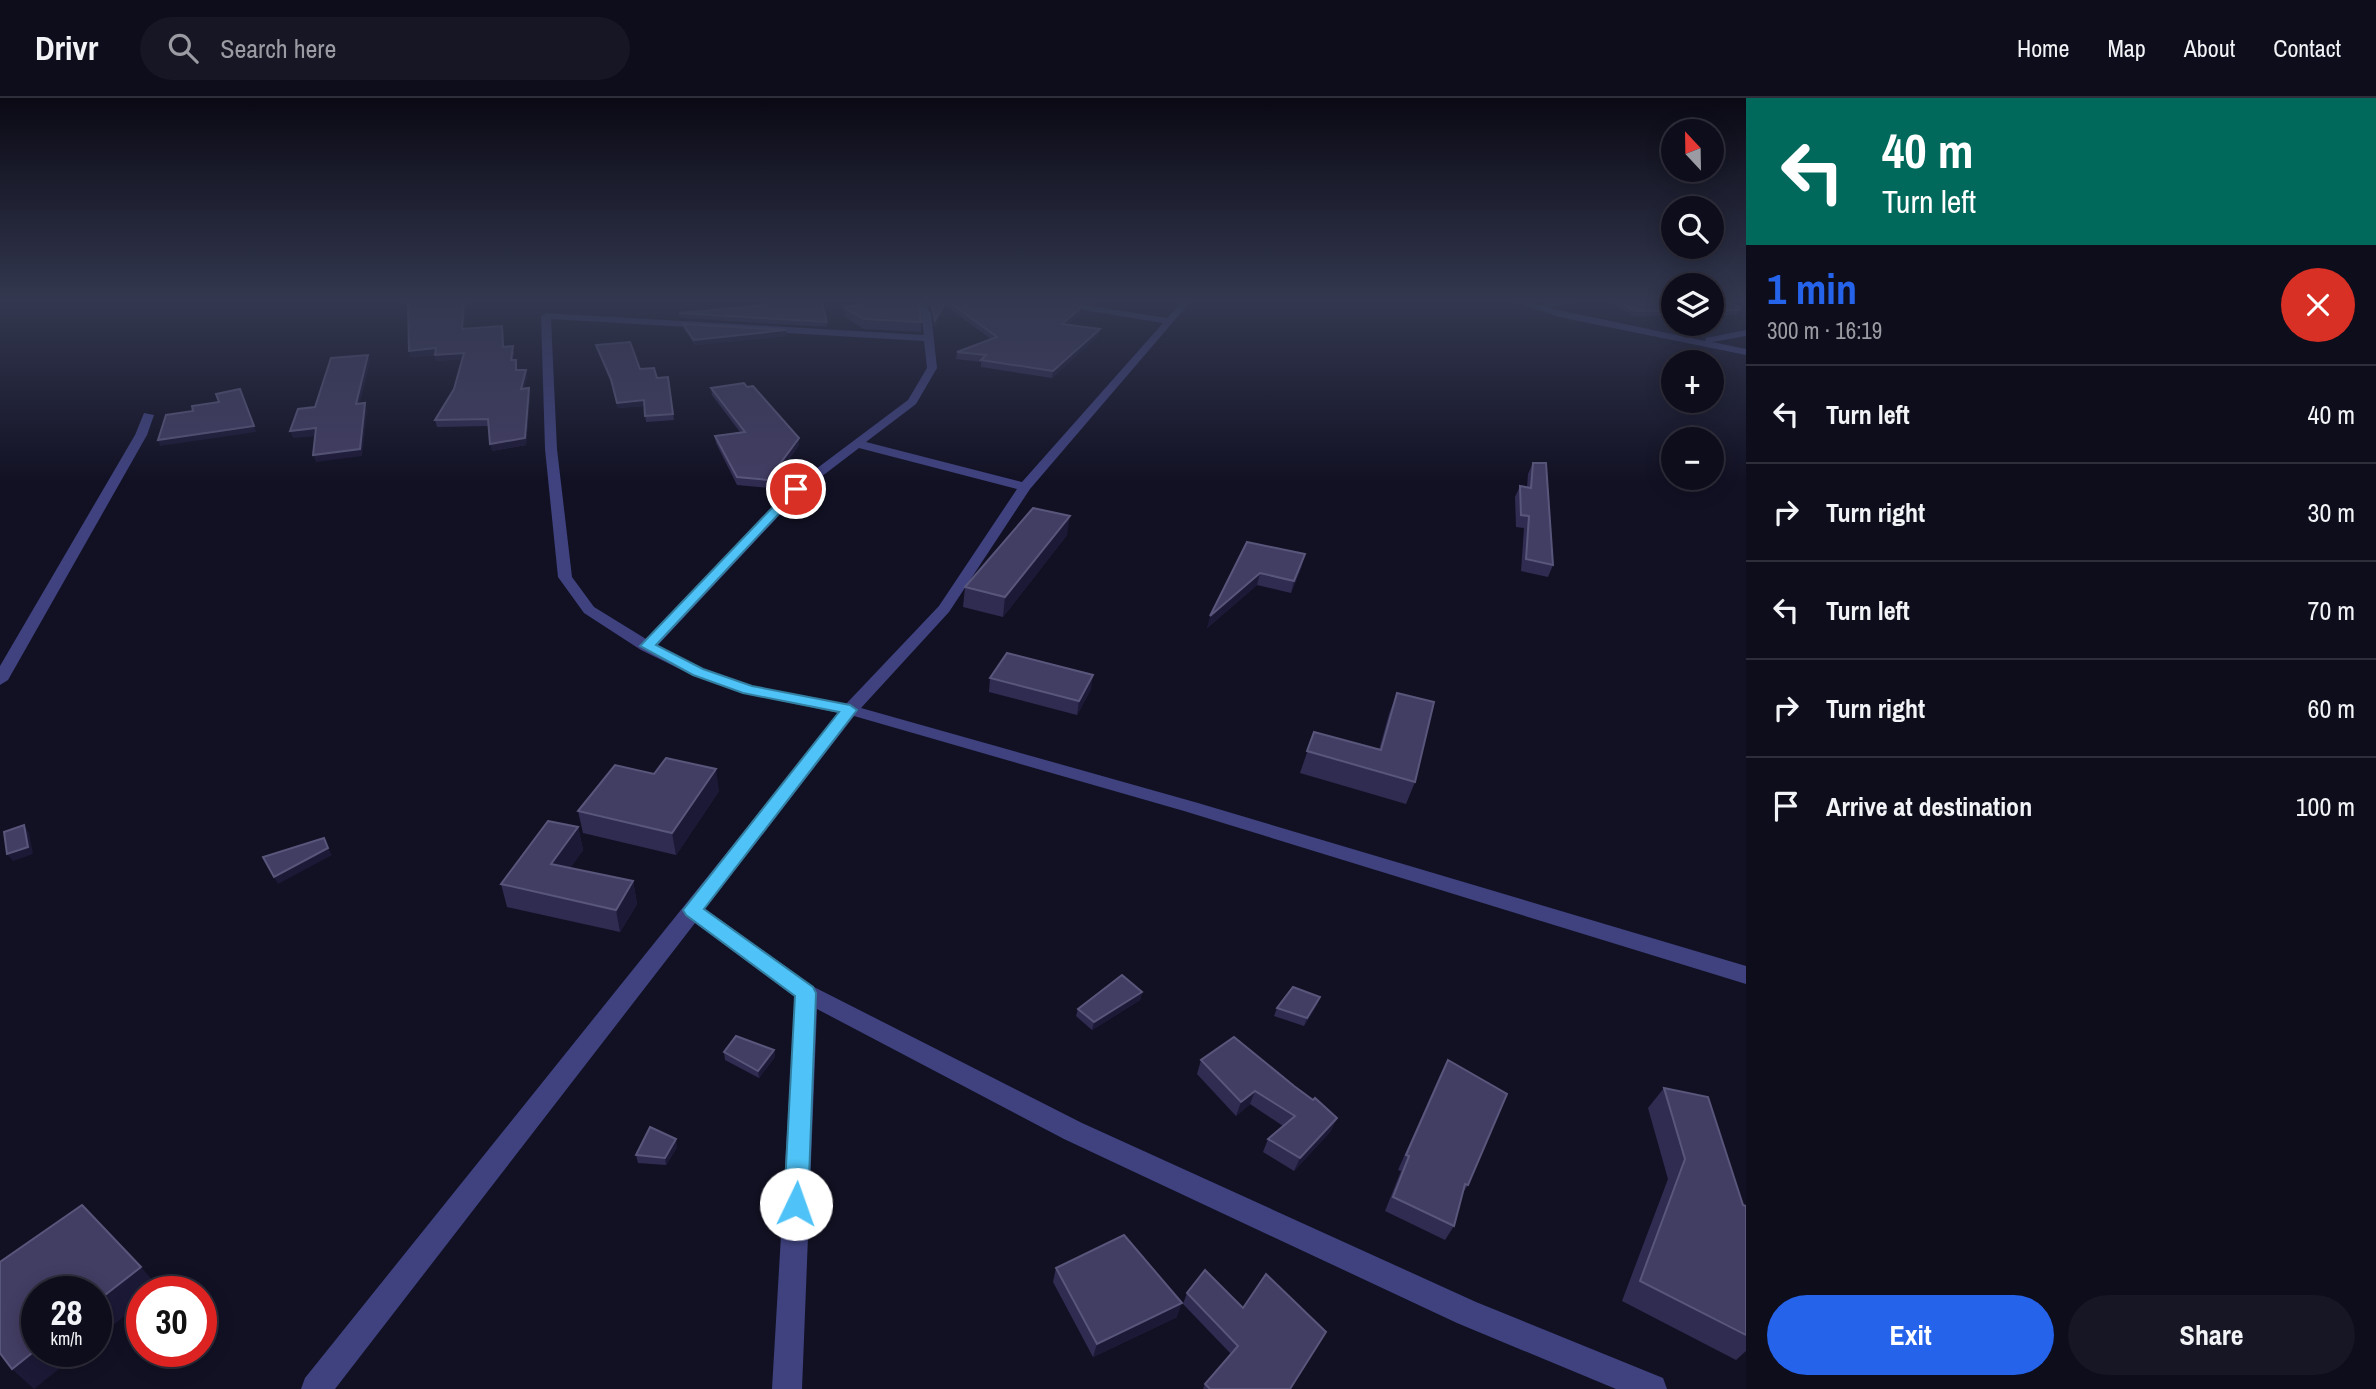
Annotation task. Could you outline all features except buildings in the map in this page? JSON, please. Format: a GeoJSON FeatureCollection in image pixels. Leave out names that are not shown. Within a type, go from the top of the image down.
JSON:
{"type":"FeatureCollection","features":[{"type":"Feature","properties":{"kind":"street"},"geometry":{"type":"LineString","coordinates":[[548,361],[551,449],[565,577],[589,610],[647,646],[698,672],[748,690],[850,710],[1191,807],[1746,975]]}},
{"type":"Feature","properties":{"kind":"street"},"geometry":{"type":"LineString","coordinates":[[647,646],[796,489],[912,402],[932,368],[931,361]]}},
{"type":"Feature","properties":{"kind":"street"},"geometry":{"type":"LineString","coordinates":[[316,1389],[850,710],[944,608],[1025,487],[1133,361]]}},
{"type":"Feature","properties":{"kind":"street"},"geometry":{"type":"LineString","coordinates":[[0,680],[141,435],[148,415]]}},
{"type":"Feature","properties":{"kind":"street"},"geometry":{"type":"LineString","coordinates":[[859,444],[1025,487]]}},
{"type":"Feature","properties":{"kind":"street"},"geometry":{"type":"LineString","coordinates":[[692,910],[806,993],[1073,1132],[1467,1313],[1652,1389]]}},
{"type":"Feature","properties":{"kind":"street"},"geometry":{"type":"LineString","coordinates":[[787,1389],[806,993]]}},
{"type":"Feature","properties":{"kind":"route"},"geometry":{"type":"LineString","coordinates":[[796,489],[647,646],[698,672],[748,690],[850,710],[692,910],[806,993],[796,1204]]}}]}
